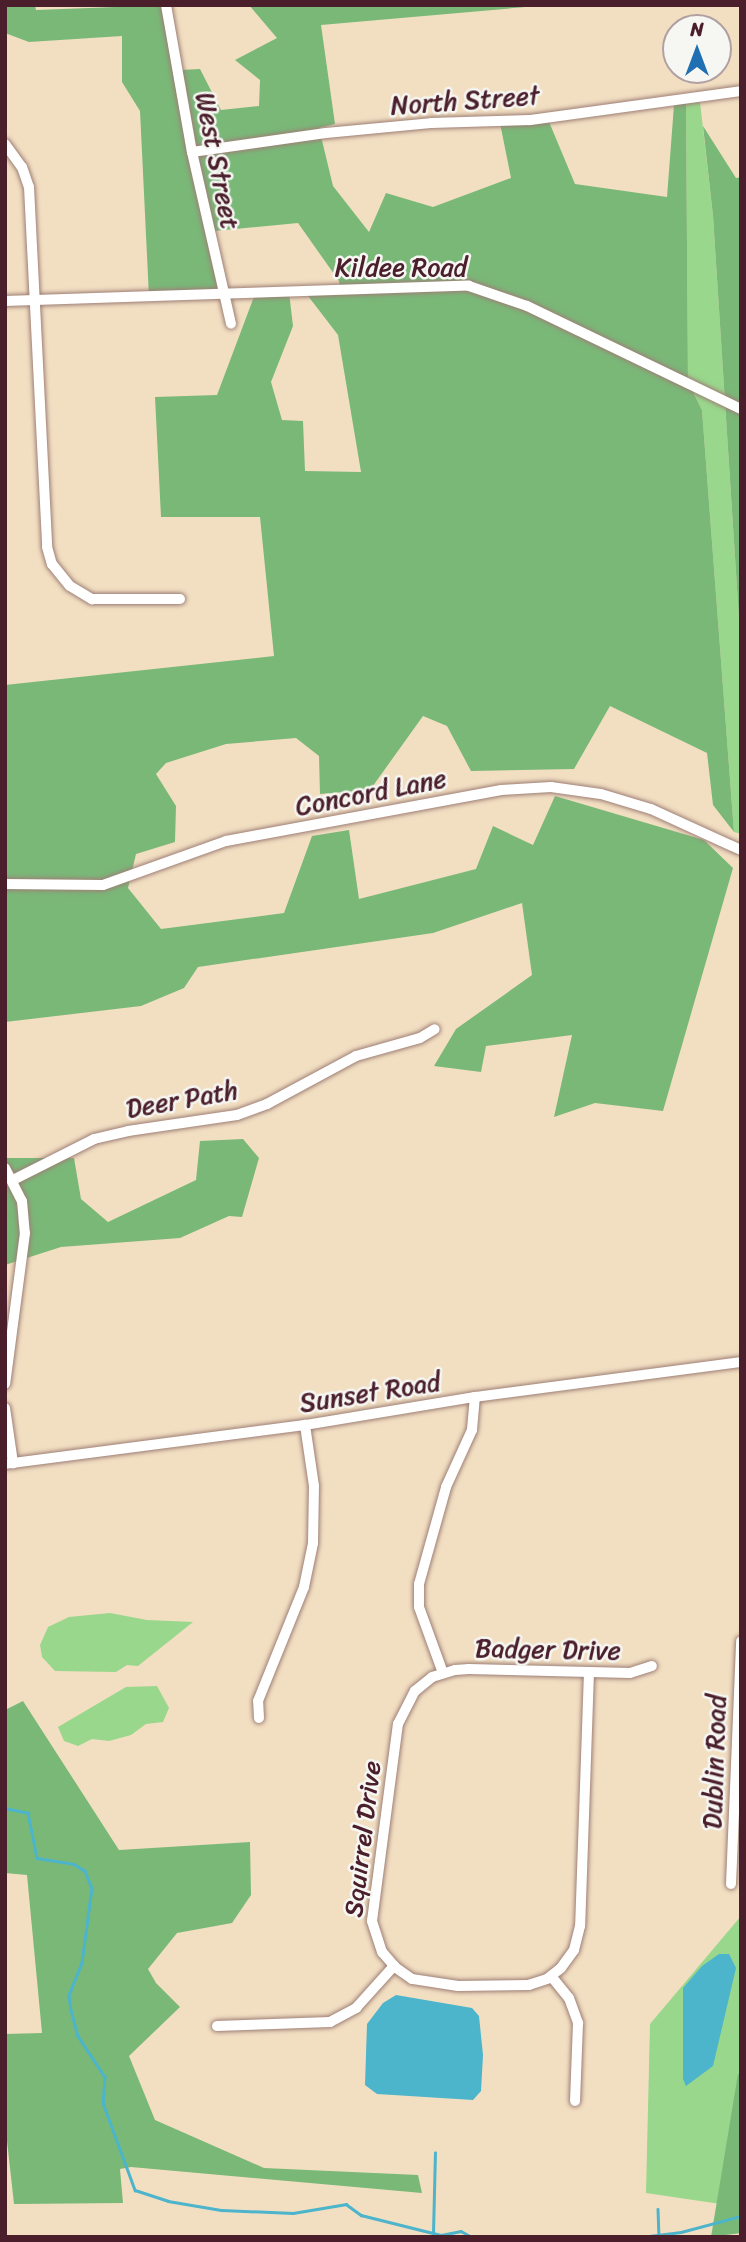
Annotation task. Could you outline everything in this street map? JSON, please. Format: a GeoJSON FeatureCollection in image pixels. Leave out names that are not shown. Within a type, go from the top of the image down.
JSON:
{"type":"FeatureCollection","features":[{"type":"Feature","properties":{"kind":"street","name":"West Street"},"geometry":{"type":"LineString","coordinates":[[166,5],[192,152],[231,324]]}},
{"type":"Feature","properties":{"kind":"street","name":"North Street"},"geometry":{"type":"LineString","coordinates":[[192,152],[326,133],[431,123],[530,120],[741,91]]}},
{"type":"Feature","properties":{"kind":"street"},"geometry":{"type":"LineString","coordinates":[[5,144],[22,167],[29,187],[47,547],[52,564],[70,586],[92,599],[115,602],[180,598]]}},
{"type":"Feature","properties":{"kind":"street","name":"Kildee Road"},"geometry":{"type":"LineString","coordinates":[[5,301],[469,286],[527,306],[741,409]]}},
{"type":"Feature","properties":{"kind":"street","name":"Concord Lane"},"geometry":{"type":"LineString","coordinates":[[5,884],[103,885],[226,841],[500,790],[551,787],[601,794],[651,808],[741,850]]}},
{"type":"Feature","properties":{"kind":"street","name":"Deer Path"},"geometry":{"type":"LineString","coordinates":[[13,1180],[94,1139],[237,1115],[267,1104],[356,1056],[419,1038],[435,1029]]}},
{"type":"Feature","properties":{"kind":"street"},"geometry":{"type":"LineString","coordinates":[[5,1168],[13,1180],[24,1209],[25,1233],[5,1384]]}},
{"type":"Feature","properties":{"kind":"street","name":"Sunset Road"},"geometry":{"type":"LineString","coordinates":[[9,1464],[305,1425],[475,1397],[741,1362]]}},
{"type":"Feature","properties":{"kind":"street"},"geometry":{"type":"LineString","coordinates":[[443,1673],[419,1607],[419,1584],[446,1487],[472,1430],[475,1397]]}},
{"type":"Feature","properties":{"kind":"street"},"geometry":{"type":"LineString","coordinates":[[5,1408],[9,1464]]}},
{"type":"Feature","properties":{"kind":"street"},"geometry":{"type":"LineString","coordinates":[[258,1718],[258,1701],[304,1587],[313,1543],[314,1486],[305,1425]]}},
{"type":"Feature","properties":{"kind":"street","name":"Dublin Road"},"geometry":{"type":"LineString","coordinates":[[731,1884],[741,1641]]}},
{"type":"Feature","properties":{"kind":"street","name":"Badger Drive"},"geometry":{"type":"LineString","coordinates":[[443,1673],[469,1668],[636,1672],[652,1666]]}},
{"type":"Feature","properties":{"kind":"street"},"geometry":{"type":"LineString","coordinates":[[217,2026],[330,2022],[356,2008],[394,1966],[412,1979],[436,1984],[514,1986],[541,1982],[561,1968],[574,1950],[580,1926],[589,1672]]}},
{"type":"Feature","properties":{"kind":"street","name":"Squirrel Drive"},"geometry":{"type":"LineString","coordinates":[[394,1966],[376,1941],[372,1921],[398,1724],[415,1691],[443,1673]]}},
{"type":"Feature","properties":{"kind":"street"},"geometry":{"type":"LineString","coordinates":[[551,1976],[569,1998],[578,2023],[575,2101]]}},
{"type":"Feature","properties":{"kind":"green space"},"geometry":{"type":"Polygon","coordinates":[[[5,5],[35,5],[36,10],[168,5],[180,70],[200,69],[221,110],[259,106],[260,80],[235,60],[277,38],[249,5],[549,5],[321,25],[335,124],[319,128],[333,186],[369,232],[386,193],[433,207],[511,178],[500,123],[547,117],[575,184],[667,197],[674,105],[686,103],[688,382],[702,410],[734,832],[713,805],[707,753],[610,706],[574,769],[471,771],[447,726],[423,716],[370,790],[320,794],[319,756],[296,738],[226,744],[166,763],[156,774],[176,806],[175,842],[136,854],[128,888],[161,929],[284,913],[312,836],[349,830],[359,899],[476,869],[493,826],[533,845],[555,796],[704,840],[733,868],[663,1111],[595,1103],[554,1117],[572,1035],[486,1046],[481,1072],[434,1066],[456,1029],[532,975],[522,903],[433,933],[198,967],[184,988],[141,1006],[5,1022],[5,685],[274,656],[260,517],[161,517],[155,397],[217,395],[255,294],[289,292],[293,326],[271,382],[282,420],[303,421],[305,471],[361,472],[338,335],[305,292],[340,291],[339,281],[298,223],[214,231],[229,295],[149,297],[140,111],[122,82],[122,36],[29,42],[5,33],[5,5]]]}},
{"type":"Feature","properties":{"kind":"green space"},"geometry":{"type":"Polygon","coordinates":[[[700,102],[713,216],[741,650],[741,834],[734,832],[702,410],[688,382],[686,103],[700,102]]]}},
{"type":"Feature","properties":{"kind":"green space"},"geometry":{"type":"Polygon","coordinates":[[[703,126],[736,178],[741,177],[741,650],[713,216],[703,126]]]}},
{"type":"Feature","properties":{"kind":"green space"},"geometry":{"type":"Polygon","coordinates":[[[243,1139],[259,1158],[242,1217],[229,1216],[180,1238],[61,1247],[5,1265],[5,1158],[74,1158],[81,1199],[108,1222],[196,1180],[200,1141],[243,1139]]]}},
{"type":"Feature","properties":{"kind":"green space"},"geometry":{"type":"Polygon","coordinates":[[[110,1613],[147,1620],[193,1622],[138,1666],[127,1665],[116,1672],[55,1671],[42,1657],[40,1645],[48,1627],[69,1617],[110,1613]]]}},
{"type":"Feature","properties":{"kind":"green space"},"geometry":{"type":"Polygon","coordinates":[[[157,1686],[169,1708],[163,1722],[146,1724],[131,1735],[109,1741],[92,1739],[78,1746],[64,1741],[58,1727],[126,1687],[157,1686]]]}},
{"type":"Feature","properties":{"kind":"green space"},"geometry":{"type":"Polygon","coordinates":[[[23,1701],[119,1850],[250,1842],[251,1895],[232,1923],[177,1933],[148,1969],[156,1983],[180,2007],[129,2056],[155,2120],[264,2168],[418,2175],[422,2193],[131,2167],[120,2169],[123,2203],[14,2204],[5,2123],[5,2034],[42,2033],[27,1875],[5,1873],[5,1710],[23,1701]]]}},
{"type":"Feature","properties":{"kind":"green space"},"geometry":{"type":"Polygon","coordinates":[[[741,1916],[741,2207],[646,2193],[650,2024],[741,1916]]]}},
{"type":"Feature","properties":{"kind":"green space"},"geometry":{"type":"Polygon","coordinates":[[[738,2074],[741,2075],[741,2233],[711,2237],[738,2074]]]}},
{"type":"Feature","properties":{"kind":"water"},"geometry":{"type":"Polygon","coordinates":[[[719,1954],[729,1954],[736,1968],[713,2066],[686,2086],[683,2079],[683,1988],[702,1966],[719,1954]]]}},
{"type":"Feature","properties":{"kind":"water"},"geometry":{"type":"Polygon","coordinates":[[[396,1995],[472,2008],[479,2016],[483,2055],[481,2091],[473,2100],[377,2094],[365,2085],[367,2024],[383,2003],[396,1995]]]}},
{"type":"Feature","properties":{"kind":"waterway"},"geometry":{"type":"LineString","coordinates":[[5,1808],[28,1813],[37,1858],[74,1864],[85,1871],[92,1888],[82,1963],[69,1996],[78,2036],[105,2077],[103,2103],[135,2190],[168,2201],[222,2210],[293,2213],[346,2204],[361,2215],[441,2235],[461,2231],[472,2237]]}},
{"type":"Feature","properties":{"kind":"waterway"},"geometry":{"type":"LineString","coordinates":[[433,2233],[435,2153]]}},
{"type":"Feature","properties":{"kind":"waterway"},"geometry":{"type":"LineString","coordinates":[[658,2209],[659,2233]]}},
{"type":"Feature","properties":{"kind":"waterway"},"geometry":{"type":"LineString","coordinates":[[641,2237],[681,2232],[741,2216]]}}]}
